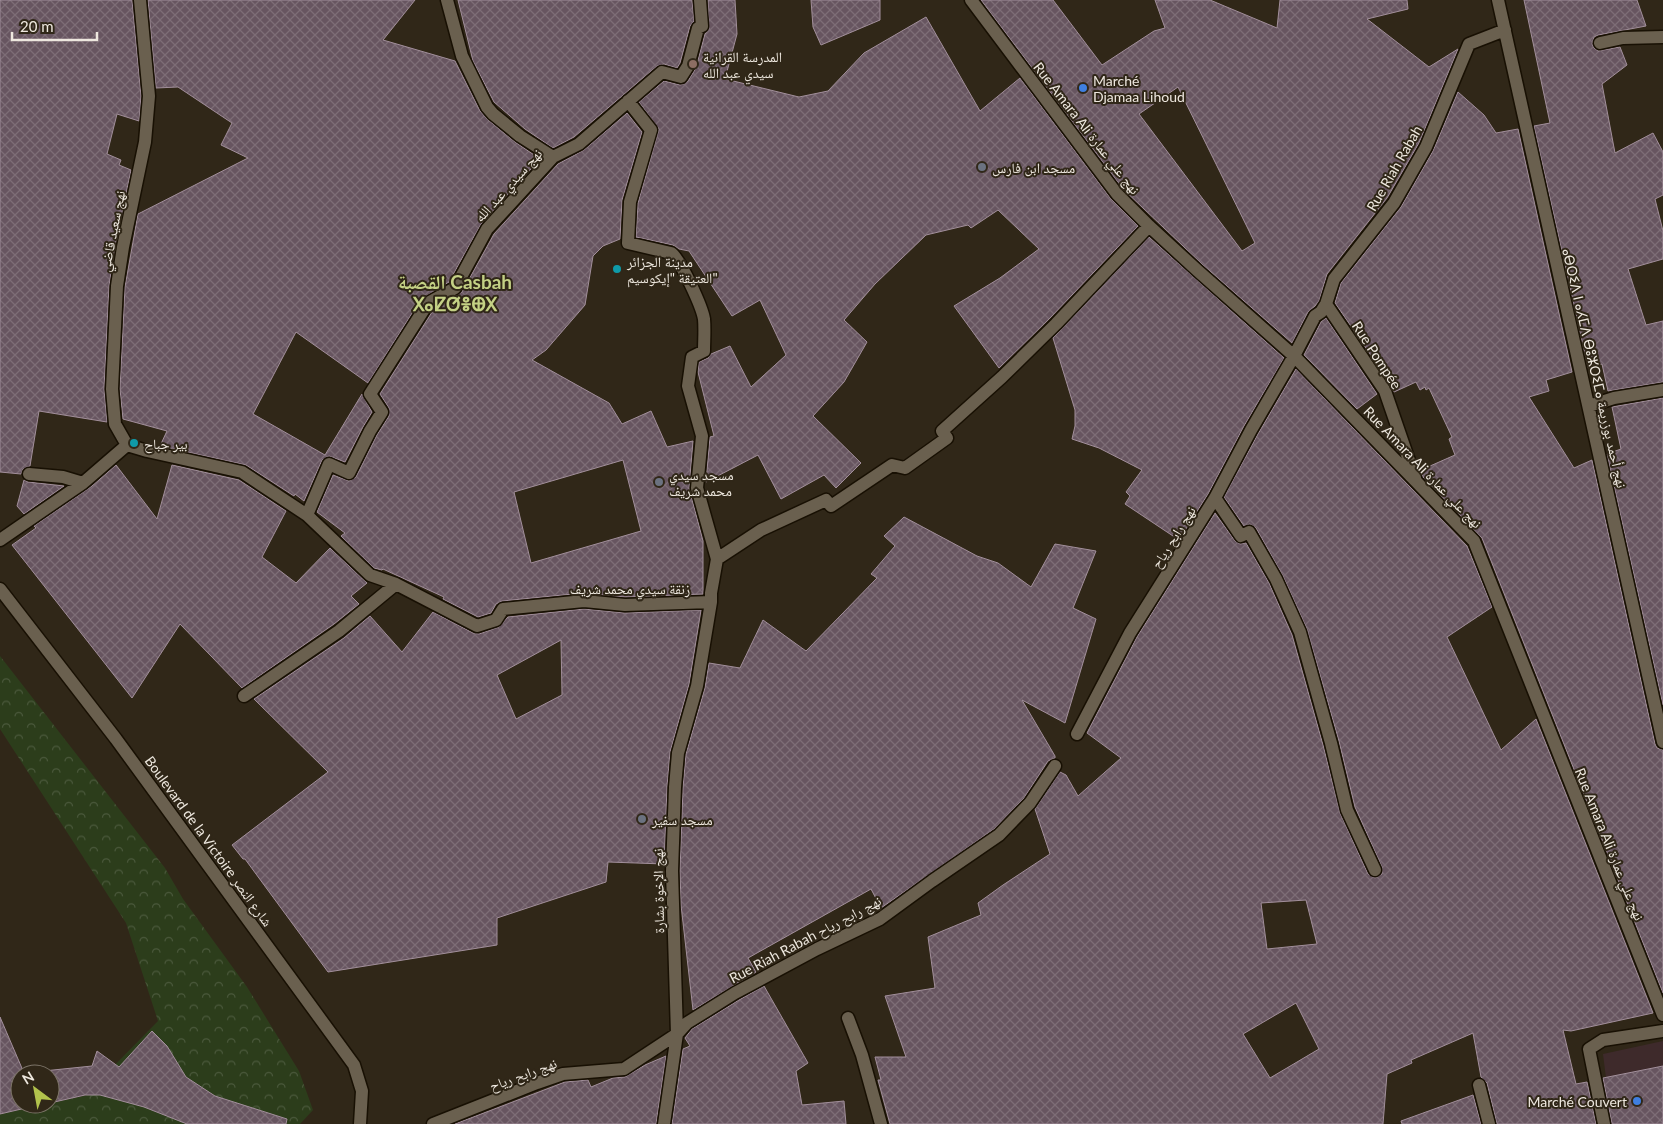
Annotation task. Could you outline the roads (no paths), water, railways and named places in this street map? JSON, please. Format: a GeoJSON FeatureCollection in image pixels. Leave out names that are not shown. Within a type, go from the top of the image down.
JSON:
{"type":"FeatureCollection","features":[{"type":"Feature","properties":{"kind":"street","name":"نهج سعيد قاضي"},"geometry":{"type":"LineString","coordinates":[[127,445],[115,424],[112,389],[117,286],[123,247],[145,142],[149,96],[140,0]]}},
{"type":"Feature","properties":{"kind":"street"},"geometry":{"type":"LineString","coordinates":[[447,0],[462,56],[487,107],[520,136],[553,157]]}},
{"type":"Feature","properties":{"kind":"street","name":"نهج سيدي عبد الله"},"geometry":{"type":"LineString","coordinates":[[307,515],[329,464],[349,473],[382,412],[370,394],[428,303],[456,288],[487,229],[553,157],[579,144],[662,72],[681,77],[688,66],[698,28],[702,26],[700,0]]}},
{"type":"Feature","properties":{"kind":"street","name":"Rue Amara Ali نهج علي عمارة"},"geometry":{"type":"LineString","coordinates":[[970,0],[1117,194],[1149,226],[1294,356],[1475,544],[1663,1016]]}},
{"type":"Feature","properties":{"kind":"street","name":"ⴰⴱⵔⵉⴷ ⵏ ⴰⵃⵎⴷ ⴱⵓⵣⵔⵉⵎⴰ نهج أحمد بوزريمة"},"geometry":{"type":"LineString","coordinates":[[1498,0],[1663,742]]}},
{"type":"Feature","properties":{"kind":"street","name":"Rue Riah Rabah"},"geometry":{"type":"LineString","coordinates":[[1294,356],[1315,316],[1321,312],[1326,304],[1334,279],[1394,203],[1426,147],[1469,44],[1505,30]]}},
{"type":"Feature","properties":{"kind":"street"},"geometry":{"type":"LineString","coordinates":[[1600,43],[1623,38],[1663,37]]}},
{"type":"Feature","properties":{"kind":"street"},"geometry":{"type":"LineString","coordinates":[[628,101],[650,130],[630,202],[628,244],[671,253],[675,256],[683,267],[704,318],[704,351],[692,357],[688,386],[702,436],[697,488],[717,559],[760,530],[826,500],[831,506],[892,465],[905,468],[947,438],[942,431],[1002,377],[1056,324],[1149,226]]}},
{"type":"Feature","properties":{"kind":"street","name":"Rue Pompée"},"geometry":{"type":"LineString","coordinates":[[1326,304],[1386,391],[1417,482]]}},
{"type":"Feature","properties":{"kind":"street","name":"نهج رابح رياح"},"geometry":{"type":"LineString","coordinates":[[1077,734],[1130,633],[1215,498],[1251,430],[1294,356]]}},
{"type":"Feature","properties":{"kind":"street"},"geometry":{"type":"LineString","coordinates":[[1588,406],[1614,398],[1663,390]]}},
{"type":"Feature","properties":{"kind":"street"},"geometry":{"type":"LineString","coordinates":[[0,540],[83,483],[127,445],[242,472],[307,515],[370,575],[396,584]]}},
{"type":"Feature","properties":{"kind":"street"},"geometry":{"type":"LineString","coordinates":[[28,474],[63,477],[83,483]]}},
{"type":"Feature","properties":{"kind":"street"},"geometry":{"type":"LineString","coordinates":[[1215,498],[1241,536],[1249,532],[1276,579],[1300,632],[1331,743],[1347,810],[1375,870]]}},
{"type":"Feature","properties":{"kind":"street","name":"نهج الإخوة بشارة"},"geometry":{"type":"LineString","coordinates":[[664,1124],[677,1034],[672,870],[678,752],[697,686],[717,559]]}},
{"type":"Feature","properties":{"kind":"street"},"geometry":{"type":"LineString","coordinates":[[244,696],[339,630],[396,584]]}},
{"type":"Feature","properties":{"kind":"street","name":"زنقة سيدي محمد شريف"},"geometry":{"type":"LineString","coordinates":[[396,584],[477,626],[496,620],[503,608],[584,601],[625,605],[711,602]]}},
{"type":"Feature","properties":{"kind":"street","name":"Boulevard de la Victoire شارع النصر"},"geometry":{"type":"LineString","coordinates":[[0,589],[116,739],[354,1065],[362,1091],[360,1124]]}},
{"type":"Feature","properties":{"kind":"street","name":"Rue Riah Rabah نهج رابح رياح"},"geometry":{"type":"LineString","coordinates":[[677,1034],[686,1023],[735,993],[880,919],[932,880],[999,835],[1030,803],[1055,766]]}},
{"type":"Feature","properties":{"kind":"street"},"geometry":{"type":"LineString","coordinates":[[848,1018],[862,1055],[881,1124]]}},
{"type":"Feature","properties":{"kind":"street"},"geometry":{"type":"LineString","coordinates":[[1604,1124],[1590,1049],[1603,1040],[1663,1030]]}},
{"type":"Feature","properties":{"kind":"street","name":"نهج رابح رياح"},"geometry":{"type":"LineString","coordinates":[[433,1124],[563,1074],[624,1068],[677,1034]]}},
{"type":"Feature","properties":{"kind":"street"},"geometry":{"type":"LineString","coordinates":[[1479,1085],[1489,1124]]}},
{"type":"Feature","properties":{"kind":"place","name":"المدرسة القرانية سيدي عبد الله"},"geometry":{"type":"Point","coordinates":[693,64]}},
{"type":"Feature","properties":{"kind":"place","name":"Marché Djamaa Lihoud"},"geometry":{"type":"Point","coordinates":[1083,88]}},
{"type":"Feature","properties":{"kind":"place","name":"مسجد ابن فارس"},"geometry":{"type":"Point","coordinates":[982,167]}},
{"type":"Feature","properties":{"kind":"place","name":"مدينة الجزائر العتيقة \"إيكوسيم\""},"geometry":{"type":"Point","coordinates":[617,269]}},
{"type":"Feature","properties":{"kind":"place","name":"بير جباح"},"geometry":{"type":"Point","coordinates":[134,443]}},
{"type":"Feature","properties":{"kind":"place","name":"مسجد سيدي محمد شريف"},"geometry":{"type":"Point","coordinates":[659,482]}},
{"type":"Feature","properties":{"kind":"place","name":"مسجد سفير"},"geometry":{"type":"Point","coordinates":[642,819]}},
{"type":"Feature","properties":{"kind":"place","name":"Marché Couvert"},"geometry":{"type":"Point","coordinates":[1637,1101]}},
{"type":"Feature","properties":{"kind":"district","name":"القصبة Casbah ⵝⴰⵇⵚⴻⴲⵝ"},"geometry":{"type":"Point","coordinates":[455,292]}}]}
